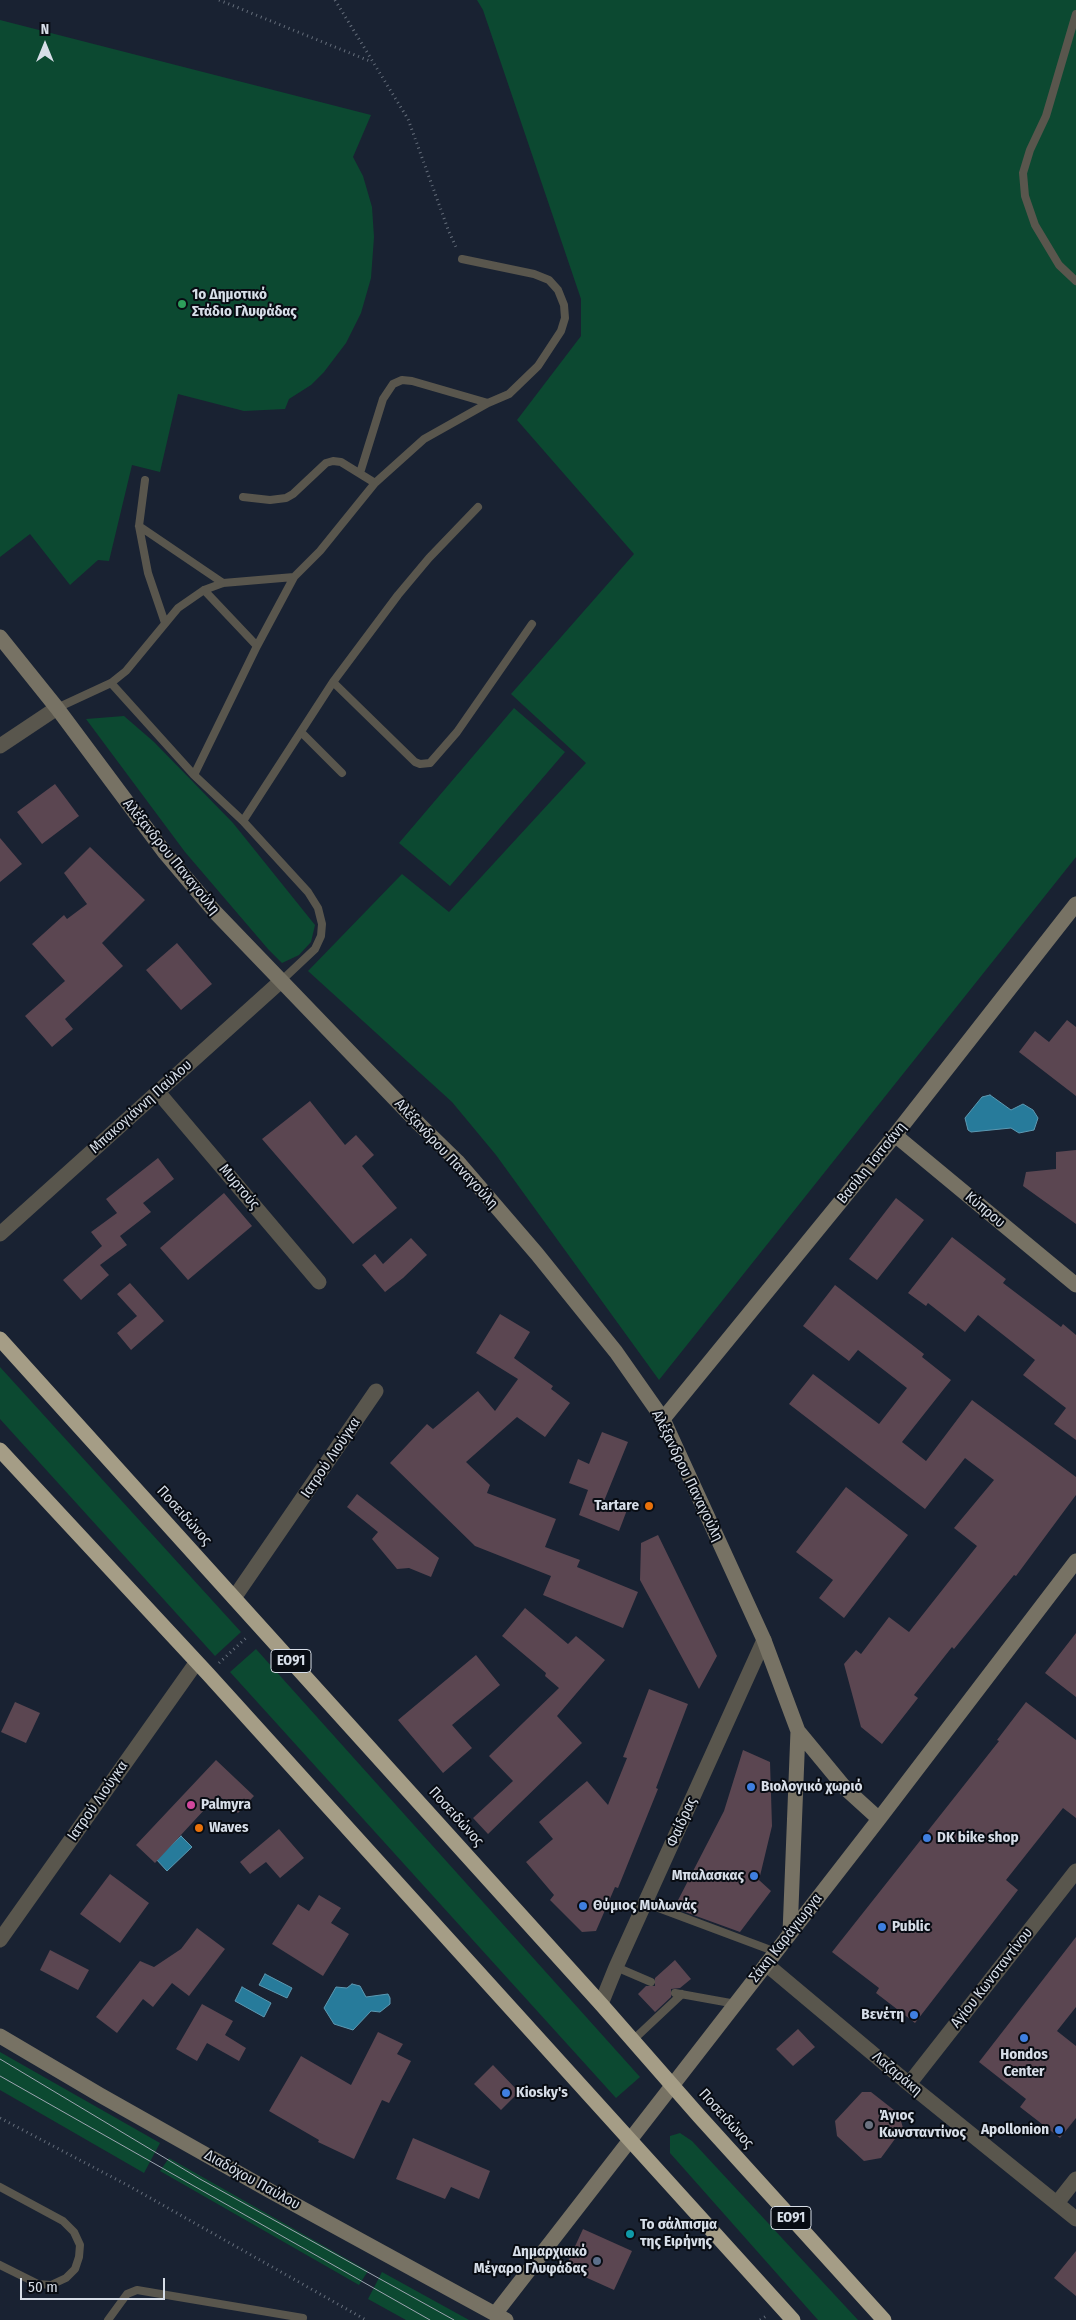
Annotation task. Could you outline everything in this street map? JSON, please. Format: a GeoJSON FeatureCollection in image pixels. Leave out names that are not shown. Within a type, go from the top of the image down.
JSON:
{"type":"FeatureCollection","features":[{"type":"Feature","properties":{"kind":"highway","name":"Ποσειδώνος"},"geometry":{"type":"LineString","coordinates":[[0,1339],[884,2320]]}},
{"type":"Feature","properties":{"kind":"highway"},"geometry":{"type":"LineString","coordinates":[[0,1450],[208,1674],[793,2320]]}},
{"type":"Feature","properties":{"kind":"street","name":"Αλέξανδρου Παναγούλη"},"geometry":{"type":"LineString","coordinates":[[0,637],[57,708],[165,854],[215,912],[280,981],[419,1124],[458,1161],[537,1254],[616,1352],[663,1419],[764,1640],[798,1731],[846,1789],[879,1819]]}},
{"type":"Feature","properties":{"kind":"street"},"geometry":{"type":"LineString","coordinates":[[0,746],[57,708]]}},
{"type":"Feature","properties":{"kind":"street","name":"Βασίλη Τσιτσάνη"},"geometry":{"type":"LineString","coordinates":[[663,1419],[895,1135],[1076,904]]}},
{"type":"Feature","properties":{"kind":"street","name":"Μπακογιάννη Παύλου"},"geometry":{"type":"LineString","coordinates":[[0,1234],[280,981]]}},
{"type":"Feature","properties":{"kind":"street","name":"Μυρτούς"},"geometry":{"type":"LineString","coordinates":[[158,1092],[319,1282]]}},
{"type":"Feature","properties":{"kind":"street","name":"Κύπρου"},"geometry":{"type":"LineString","coordinates":[[895,1135],[1076,1285]]}},
{"type":"Feature","properties":{"kind":"street","name":"Ιατρού Λιούγκα"},"geometry":{"type":"LineString","coordinates":[[234,1598],[376,1392]]}},
{"type":"Feature","properties":{"kind":"street","name":"Σάκη Καράγιωργα"},"geometry":{"type":"LineString","coordinates":[[500,2317],[672,2085],[879,1819],[1076,1561]]}},
{"type":"Feature","properties":{"kind":"street","name":"Φαίδρας"},"geometry":{"type":"LineString","coordinates":[[601,2004],[644,1903],[764,1640]]}},
{"type":"Feature","properties":{"kind":"street","name":"Ιατρού Λιούγκα"},"geometry":{"type":"LineString","coordinates":[[0,1940],[196,1663]]}},
{"type":"Feature","properties":{"kind":"street","name":"Αλέξανδρου Παναγούλη"},"geometry":{"type":"LineString","coordinates":[[790,1933],[798,1731]]}},
{"type":"Feature","properties":{"kind":"street","name":"Αγίου Κωνσταντίνου"},"geometry":{"type":"LineString","coordinates":[[909,2084],[1076,1871]]}},
{"type":"Feature","properties":{"kind":"street","name":"Λαζαράκη"},"geometry":{"type":"LineString","coordinates":[[766,1964],[909,2084],[1076,2219]]}},
{"type":"Feature","properties":{"kind":"street","name":"Διαδόχου Παύλου"},"geometry":{"type":"LineString","coordinates":[[0,2036],[272,2192],[500,2317]]}},
{"type":"Feature","properties":{"kind":"street"},"geometry":{"type":"LineString","coordinates":[[1057,2203],[1076,2179]]}},
{"type":"Feature","properties":{"kind":"lane"},"geometry":{"type":"LineString","coordinates":[[1076,14],[1046,116],[1030,150],[1023,173],[1025,196],[1035,225],[1059,265],[1076,280]]}},
{"type":"Feature","properties":{"kind":"lane"},"geometry":{"type":"LineString","coordinates":[[194,775],[257,646],[294,577],[320,551],[375,483],[424,439],[488,403],[508,394],[538,366],[561,331],[565,318],[564,305],[558,290],[549,280],[534,274],[462,259]]}},
{"type":"Feature","properties":{"kind":"lane"},"geometry":{"type":"LineString","coordinates":[[360,474],[384,399],[393,384],[402,380],[412,381],[488,403]]}},
{"type":"Feature","properties":{"kind":"lane"},"geometry":{"type":"LineString","coordinates":[[243,497],[270,500],[286,498],[330,461],[341,462],[375,483]]}},
{"type":"Feature","properties":{"kind":"lane"},"geometry":{"type":"LineString","coordinates":[[144,480],[139,526],[146,566],[165,623]]}},
{"type":"Feature","properties":{"kind":"lane"},"geometry":{"type":"LineString","coordinates":[[243,821],[333,682],[410,580],[478,507]]}},
{"type":"Feature","properties":{"kind":"lane"},"geometry":{"type":"LineString","coordinates":[[139,526],[223,583]]}},
{"type":"Feature","properties":{"kind":"lane"},"geometry":{"type":"LineString","coordinates":[[57,708],[111,683],[126,671],[165,623],[190,598],[204,590],[223,583],[294,577]]}},
{"type":"Feature","properties":{"kind":"lane"},"geometry":{"type":"LineString","coordinates":[[204,590],[257,646]]}},
{"type":"Feature","properties":{"kind":"lane"},"geometry":{"type":"LineString","coordinates":[[333,682],[415,762],[420,764],[430,763],[457,732],[532,624]]}},
{"type":"Feature","properties":{"kind":"lane"},"geometry":{"type":"LineString","coordinates":[[111,683],[194,775],[243,821],[308,892],[318,908],[322,924],[322,936],[315,949],[280,981]]}},
{"type":"Feature","properties":{"kind":"lane"},"geometry":{"type":"LineString","coordinates":[[302,732],[342,773]]}},
{"type":"Feature","properties":{"kind":"lane"},"geometry":{"type":"LineString","coordinates":[[644,1903],[776,1952]]}},
{"type":"Feature","properties":{"kind":"lane"},"geometry":{"type":"LineString","coordinates":[[616,1967],[651,1982]]}},
{"type":"Feature","properties":{"kind":"lane"},"geometry":{"type":"LineString","coordinates":[[633,2040],[679,1994],[736,2004]]}},
{"type":"Feature","properties":{"kind":"lane"},"geometry":{"type":"LineString","coordinates":[[0,2187],[63,2221],[74,2232],[80,2245],[80,2257],[75,2269],[66,2278],[51,2285],[38,2284],[0,2265]]}},
{"type":"Feature","properties":{"kind":"lane"},"geometry":{"type":"LineString","coordinates":[[108,2320],[127,2294],[137,2290],[303,2318]]}},
{"type":"Feature","properties":{"kind":"path"},"geometry":{"type":"LineString","coordinates":[[219,0],[373,62]]}},
{"type":"Feature","properties":{"kind":"path"},"geometry":{"type":"LineString","coordinates":[[335,0],[408,119],[448,232],[462,259]]}},
{"type":"Feature","properties":{"kind":"path"},"geometry":{"type":"LineString","coordinates":[[208,1674],[259,1625]]}},
{"type":"Feature","properties":{"kind":"path"},"geometry":{"type":"LineString","coordinates":[[0,2118],[128,2186],[366,2320]]}},
{"type":"Feature","properties":{"kind":"green space"},"geometry":{"type":"Polygon","coordinates":[[[477,0],[1076,0],[1076,857],[659,1380],[496,1155],[452,1102],[308,971],[402,874],[449,912],[586,763],[511,694],[634,554],[517,420],[581,336],[581,299],[483,10],[477,0]]]}},
{"type":"Feature","properties":{"kind":"green space","name":"1ο Δημοτικό Στάδιο Γλυφάδας"},"geometry":{"type":"Polygon","coordinates":[[[0,20],[371,115],[353,157],[363,176],[372,207],[374,237],[371,278],[361,313],[346,343],[324,372],[311,385],[289,399],[285,409],[244,411],[178,394],[160,472],[132,465],[109,561],[98,560],[70,585],[30,534],[0,557],[0,20]]]}},
{"type":"Feature","properties":{"kind":"green space"},"geometry":{"type":"Polygon","coordinates":[[[514,708],[565,752],[450,886],[399,843],[514,708]]]}},
{"type":"Feature","properties":{"kind":"green space"},"geometry":{"type":"Polygon","coordinates":[[[124,716],[154,742],[233,823],[315,925],[311,942],[299,955],[282,963],[268,949],[185,852],[86,719],[124,716]]]}},
{"type":"Feature","properties":{"kind":"green space"},"geometry":{"type":"Polygon","coordinates":[[[0,1367],[241,1632],[215,1656],[0,1419],[0,1367]]]}},
{"type":"Feature","properties":{"kind":"green space"},"geometry":{"type":"Polygon","coordinates":[[[256,1649],[640,2077],[616,2098],[230,1672],[256,1649]]]}},
{"type":"Feature","properties":{"kind":"green space"},"geometry":{"type":"Polygon","coordinates":[[[0,2052],[160,2143],[144,2173],[0,2090],[0,2052]]]}},
{"type":"Feature","properties":{"kind":"green space"},"geometry":{"type":"Polygon","coordinates":[[[680,2133],[692,2141],[858,2320],[818,2320],[670,2153],[670,2136],[680,2133]]]}},
{"type":"Feature","properties":{"kind":"green space"},"geometry":{"type":"Polygon","coordinates":[[[169,2158],[368,2271],[359,2285],[160,2171],[169,2158]]]}},
{"type":"Feature","properties":{"kind":"green space"},"geometry":{"type":"Polygon","coordinates":[[[382,2272],[469,2320],[406,2320],[368,2299],[382,2272]]]}},
{"type":"Feature","properties":{"kind":"water"},"geometry":{"type":"Polygon","coordinates":[[[990,1095],[1011,1110],[1023,1104],[1033,1110],[1038,1118],[1034,1130],[1019,1133],[1011,1128],[971,1132],[968,1130],[965,1118],[982,1097],[990,1095]]]}},
{"type":"Feature","properties":{"kind":"water"},"geometry":{"type":"Polygon","coordinates":[[[181,1836],[192,1847],[167,1871],[156,1859],[181,1836]]]}},
{"type":"Feature","properties":{"kind":"water"},"geometry":{"type":"Polygon","coordinates":[[[265,1974],[292,1988],[287,1998],[259,1985],[265,1974]]]}},
{"type":"Feature","properties":{"kind":"water"},"geometry":{"type":"Polygon","coordinates":[[[352,1984],[360,1986],[366,1997],[388,1994],[390,1998],[390,2004],[380,2012],[371,2011],[353,2030],[334,2024],[324,2008],[336,1987],[347,1988],[352,1984]]]}},
{"type":"Feature","properties":{"kind":"water"},"geometry":{"type":"Polygon","coordinates":[[[242,1987],[271,2003],[264,2017],[235,2001],[242,1987]]]}},
{"type":"Feature","properties":{"kind":"building"},"geometry":{"type":"Polygon","coordinates":[[[55,784],[79,816],[42,844],[17,812],[55,784]]]}},
{"type":"Feature","properties":{"kind":"building"},"geometry":{"type":"Polygon","coordinates":[[[0,838],[22,864],[0,882],[0,838]]]}},
{"type":"Feature","properties":{"kind":"building"},"geometry":{"type":"Polygon","coordinates":[[[90,847],[145,900],[102,943],[123,966],[65,1019],[73,1029],[52,1047],[25,1016],[65,981],[32,944],[64,915],[67,919],[87,904],[64,873],[90,847]]]}},
{"type":"Feature","properties":{"kind":"building"},"geometry":{"type":"Polygon","coordinates":[[[177,943],[212,984],[181,1010],[146,970],[177,943]]]}},
{"type":"Feature","properties":{"kind":"building"},"geometry":{"type":"Polygon","coordinates":[[[1067,1020],[1076,1027],[1076,1096],[1019,1052],[1035,1031],[1049,1042],[1067,1020]]]}},
{"type":"Feature","properties":{"kind":"building"},"geometry":{"type":"Polygon","coordinates":[[[310,1101],[345,1145],[356,1135],[374,1155],[362,1166],[397,1208],[353,1244],[262,1139],[310,1101]]]}},
{"type":"Feature","properties":{"kind":"building"},"geometry":{"type":"Polygon","coordinates":[[[1076,1150],[1076,1224],[1023,1186],[1026,1172],[1056,1169],[1056,1152],[1076,1150]]]}},
{"type":"Feature","properties":{"kind":"building"},"geometry":{"type":"Polygon","coordinates":[[[158,1158],[174,1179],[143,1203],[151,1212],[120,1236],[127,1245],[100,1265],[109,1275],[81,1300],[63,1280],[102,1246],[91,1232],[117,1213],[106,1199],[158,1158]]]}},
{"type":"Feature","properties":{"kind":"building"},"geometry":{"type":"Polygon","coordinates":[[[224,1193],[252,1226],[188,1280],[160,1248],[224,1193]]]}},
{"type":"Feature","properties":{"kind":"building"},"geometry":{"type":"Polygon","coordinates":[[[896,1198],[924,1220],[877,1280],[849,1259],[896,1198]]]}},
{"type":"Feature","properties":{"kind":"building"},"geometry":{"type":"Polygon","coordinates":[[[952,1237],[1006,1279],[1003,1283],[1061,1327],[1063,1324],[1076,1335],[1076,1440],[1054,1424],[1066,1408],[1023,1375],[1035,1360],[978,1315],[965,1332],[928,1303],[926,1306],[908,1293],[952,1237]]]}},
{"type":"Feature","properties":{"kind":"building"},"geometry":{"type":"Polygon","coordinates":[[[411,1238],[427,1255],[385,1292],[362,1265],[375,1254],[383,1264],[411,1238]]]}},
{"type":"Feature","properties":{"kind":"building"},"geometry":{"type":"Polygon","coordinates":[[[130,1283],[164,1321],[131,1350],[117,1333],[137,1316],[117,1294],[130,1283]]]}},
{"type":"Feature","properties":{"kind":"building"},"geometry":{"type":"Polygon","coordinates":[[[835,1285],[924,1354],[922,1357],[951,1380],[902,1442],[926,1461],[972,1400],[1076,1477],[1076,1495],[1016,1576],[1014,1575],[954,1649],[952,1647],[914,1695],[918,1698],[882,1744],[861,1727],[844,1664],[856,1650],[861,1654],[889,1617],[909,1632],[977,1546],[954,1528],[994,1480],[965,1458],[925,1509],[789,1404],[813,1374],[879,1424],[907,1388],[858,1350],[849,1361],[803,1326],[835,1285]]]}},
{"type":"Feature","properties":{"kind":"building"},"geometry":{"type":"Polygon","coordinates":[[[500,1314],[530,1332],[514,1358],[553,1386],[551,1389],[570,1403],[545,1437],[517,1417],[466,1462],[490,1485],[487,1493],[556,1519],[545,1547],[580,1560],[577,1567],[638,1592],[623,1628],[543,1595],[551,1576],[475,1546],[390,1463],[427,1424],[433,1429],[478,1391],[495,1411],[518,1379],[476,1353],[500,1314]]]}},
{"type":"Feature","properties":{"kind":"building"},"geometry":{"type":"Polygon","coordinates":[[[602,1432],[628,1442],[604,1501],[627,1510],[619,1531],[579,1515],[588,1490],[569,1483],[578,1459],[589,1464],[602,1432]]]}},
{"type":"Feature","properties":{"kind":"building"},"geometry":{"type":"Polygon","coordinates":[[[846,1487],[908,1535],[844,1618],[819,1598],[833,1580],[796,1552],[846,1487]]]}},
{"type":"Feature","properties":{"kind":"building"},"geometry":{"type":"Polygon","coordinates":[[[357,1494],[439,1558],[431,1577],[409,1568],[397,1569],[372,1539],[378,1532],[347,1507],[357,1494]]]}},
{"type":"Feature","properties":{"kind":"building"},"geometry":{"type":"Polygon","coordinates":[[[658,1535],[717,1656],[699,1689],[640,1580],[641,1543],[658,1535]]]}},
{"type":"Feature","properties":{"kind":"building"},"geometry":{"type":"Polygon","coordinates":[[[525,1608],[568,1644],[576,1636],[605,1660],[557,1716],[582,1743],[488,1834],[473,1818],[513,1781],[489,1756],[559,1688],[545,1676],[546,1673],[502,1636],[525,1608]]]}},
{"type":"Feature","properties":{"kind":"building"},"geometry":{"type":"Polygon","coordinates":[[[1076,1633],[1076,1697],[1045,1673],[1076,1633]]]}},
{"type":"Feature","properties":{"kind":"building"},"geometry":{"type":"Polygon","coordinates":[[[476,1655],[500,1685],[452,1725],[472,1748],[443,1773],[398,1720],[476,1655]]]}},
{"type":"Feature","properties":{"kind":"building"},"geometry":{"type":"Polygon","coordinates":[[[649,1689],[688,1704],[656,1788],[658,1789],[618,1888],[615,1887],[596,1931],[582,1932],[550,1900],[554,1895],[526,1862],[553,1839],[539,1822],[587,1781],[608,1805],[627,1758],[623,1757],[649,1689]]]}},
{"type":"Feature","properties":{"kind":"building"},"geometry":{"type":"Polygon","coordinates":[[[15,1702],[40,1713],[26,1743],[1,1732],[15,1702]]]}},
{"type":"Feature","properties":{"kind":"building"},"geometry":{"type":"Polygon","coordinates":[[[1026,1702],[1076,1740],[1076,1818],[1063,1808],[1006,1880],[1018,1890],[915,2023],[876,1993],[879,1988],[832,1952],[999,1741],[997,1740],[1026,1702]]]}},
{"type":"Feature","properties":{"kind":"building"},"geometry":{"type":"Polygon","coordinates":[[[743,1750],[770,1762],[772,1826],[759,1880],[771,1891],[740,1932],[674,1908],[724,1811],[743,1750]]]}},
{"type":"Feature","properties":{"kind":"building","name":"Palmyra"},"geometry":{"type":"Polygon","coordinates":[[[216,1760],[254,1796],[238,1813],[218,1795],[155,1863],[136,1845],[216,1760]]]}},
{"type":"Feature","properties":{"kind":"building"},"geometry":{"type":"Polygon","coordinates":[[[279,1829],[304,1858],[280,1878],[266,1862],[250,1874],[240,1862],[279,1829]]]}},
{"type":"Feature","properties":{"kind":"building"},"geometry":{"type":"Polygon","coordinates":[[[110,1874],[149,1903],[120,1943],[80,1914],[110,1874]]]}},
{"type":"Feature","properties":{"kind":"building"},"geometry":{"type":"Polygon","coordinates":[[[319,1895],[341,1908],[331,1923],[349,1934],[323,1976],[272,1944],[298,1904],[309,1911],[319,1895]]]}},
{"type":"Feature","properties":{"kind":"building"},"geometry":{"type":"Polygon","coordinates":[[[197,1928],[225,1949],[189,1996],[172,1983],[153,2007],[143,1999],[117,2033],[96,2017],[140,1961],[154,1967],[181,1949],[197,1928]]]}},
{"type":"Feature","properties":{"kind":"building"},"geometry":{"type":"Polygon","coordinates":[[[1076,1937],[1076,2007],[1057,2031],[1076,2046],[1076,2118],[1060,2138],[1020,2107],[1026,2099],[979,2062],[1076,1937]]]}},
{"type":"Feature","properties":{"kind":"building"},"geometry":{"type":"Polygon","coordinates":[[[50,1950],[89,1970],[78,1990],[40,1970],[50,1950]]]}},
{"type":"Feature","properties":{"kind":"building"},"geometry":{"type":"Polygon","coordinates":[[[675,1960],[691,1979],[680,1988],[671,1989],[671,1997],[655,2012],[638,1994],[646,1986],[655,1986],[655,1978],[675,1960]]]}},
{"type":"Feature","properties":{"kind":"building"},"geometry":{"type":"Polygon","coordinates":[[[202,2004],[233,2021],[225,2035],[246,2048],[239,2061],[207,2043],[197,2061],[176,2049],[202,2004]]]}},
{"type":"Feature","properties":{"kind":"building"},"geometry":{"type":"Polygon","coordinates":[[[798,2029],[815,2047],[793,2066],[776,2049],[798,2029]]]}},
{"type":"Feature","properties":{"kind":"building"},"geometry":{"type":"Polygon","coordinates":[[[378,2032],[403,2044],[397,2054],[411,2061],[389,2103],[382,2100],[354,2159],[318,2142],[319,2140],[269,2111],[301,2056],[351,2085],[378,2032]]]}},
{"type":"Feature","properties":{"kind":"building"},"geometry":{"type":"Polygon","coordinates":[[[493,2065],[519,2092],[501,2110],[474,2084],[493,2065]]]}},
{"type":"Feature","properties":{"kind":"building","name":"Άγιος Κωνσταντίνος"},"geometry":{"type":"Polygon","coordinates":[[[862,2092],[871,2092],[899,2114],[903,2128],[881,2158],[864,2161],[837,2136],[835,2121],[862,2092]]]}},
{"type":"Feature","properties":{"kind":"building"},"geometry":{"type":"Polygon","coordinates":[[[413,2138],[490,2171],[479,2199],[451,2187],[445,2199],[396,2179],[413,2138]]]}},
{"type":"Feature","properties":{"kind":"building"},"geometry":{"type":"Polygon","coordinates":[[[583,2229],[632,2251],[614,2290],[565,2268],[583,2229]]]}},
{"type":"Feature","properties":{"kind":"building"},"geometry":{"type":"Polygon","coordinates":[[[1076,2251],[1076,2296],[1054,2278],[1076,2251]]]}},
{"type":"Feature","properties":{"kind":"tram line"},"geometry":{"type":"LineString","coordinates":[[0,2059],[200,2179],[454,2320]]}},
{"type":"Feature","properties":{"kind":"tram line"},"geometry":{"type":"LineString","coordinates":[[0,2076],[430,2320]]}},
{"type":"Feature","properties":{"kind":"place","name":"1ο Δημοτικό Στάδιο Γλυφάδας"},"geometry":{"type":"Point","coordinates":[182,304]}},
{"type":"Feature","properties":{"kind":"place","name":"Tartare"},"geometry":{"type":"Point","coordinates":[649,1506]}},
{"type":"Feature","properties":{"kind":"place","name":"Βιολογικό χωριό"},"geometry":{"type":"Point","coordinates":[751,1787]}},
{"type":"Feature","properties":{"kind":"place","name":"Palmyra"},"geometry":{"type":"Point","coordinates":[191,1805]}},
{"type":"Feature","properties":{"kind":"place","name":"Waves"},"geometry":{"type":"Point","coordinates":[199,1828]}},
{"type":"Feature","properties":{"kind":"place","name":"DK bike shop"},"geometry":{"type":"Point","coordinates":[927,1838]}},
{"type":"Feature","properties":{"kind":"place","name":"Μπαλασκας"},"geometry":{"type":"Point","coordinates":[754,1876]}},
{"type":"Feature","properties":{"kind":"place","name":"Θύμιος Μυλωνάς"},"geometry":{"type":"Point","coordinates":[583,1906]}},
{"type":"Feature","properties":{"kind":"place","name":"Public"},"geometry":{"type":"Point","coordinates":[882,1927]}},
{"type":"Feature","properties":{"kind":"place","name":"Βενέτη"},"geometry":{"type":"Point","coordinates":[914,2015]}},
{"type":"Feature","properties":{"kind":"place","name":"Hondos Center"},"geometry":{"type":"Point","coordinates":[1024,2038]}},
{"type":"Feature","properties":{"kind":"place","name":"Kiosky's"},"geometry":{"type":"Point","coordinates":[506,2093]}},
{"type":"Feature","properties":{"kind":"place","name":"Άγιος Κωνσταντίνος"},"geometry":{"type":"Point","coordinates":[869,2125]}},
{"type":"Feature","properties":{"kind":"place","name":"Apollonion"},"geometry":{"type":"Point","coordinates":[1059,2130]}},
{"type":"Feature","properties":{"kind":"place","name":"Το σάλπισμα της Ειρήνης"},"geometry":{"type":"Point","coordinates":[630,2234]}},
{"type":"Feature","properties":{"kind":"place","name":"Δημαρχιακό Μέγαρο Γλυφάδας"},"geometry":{"type":"Point","coordinates":[597,2261]}}]}
